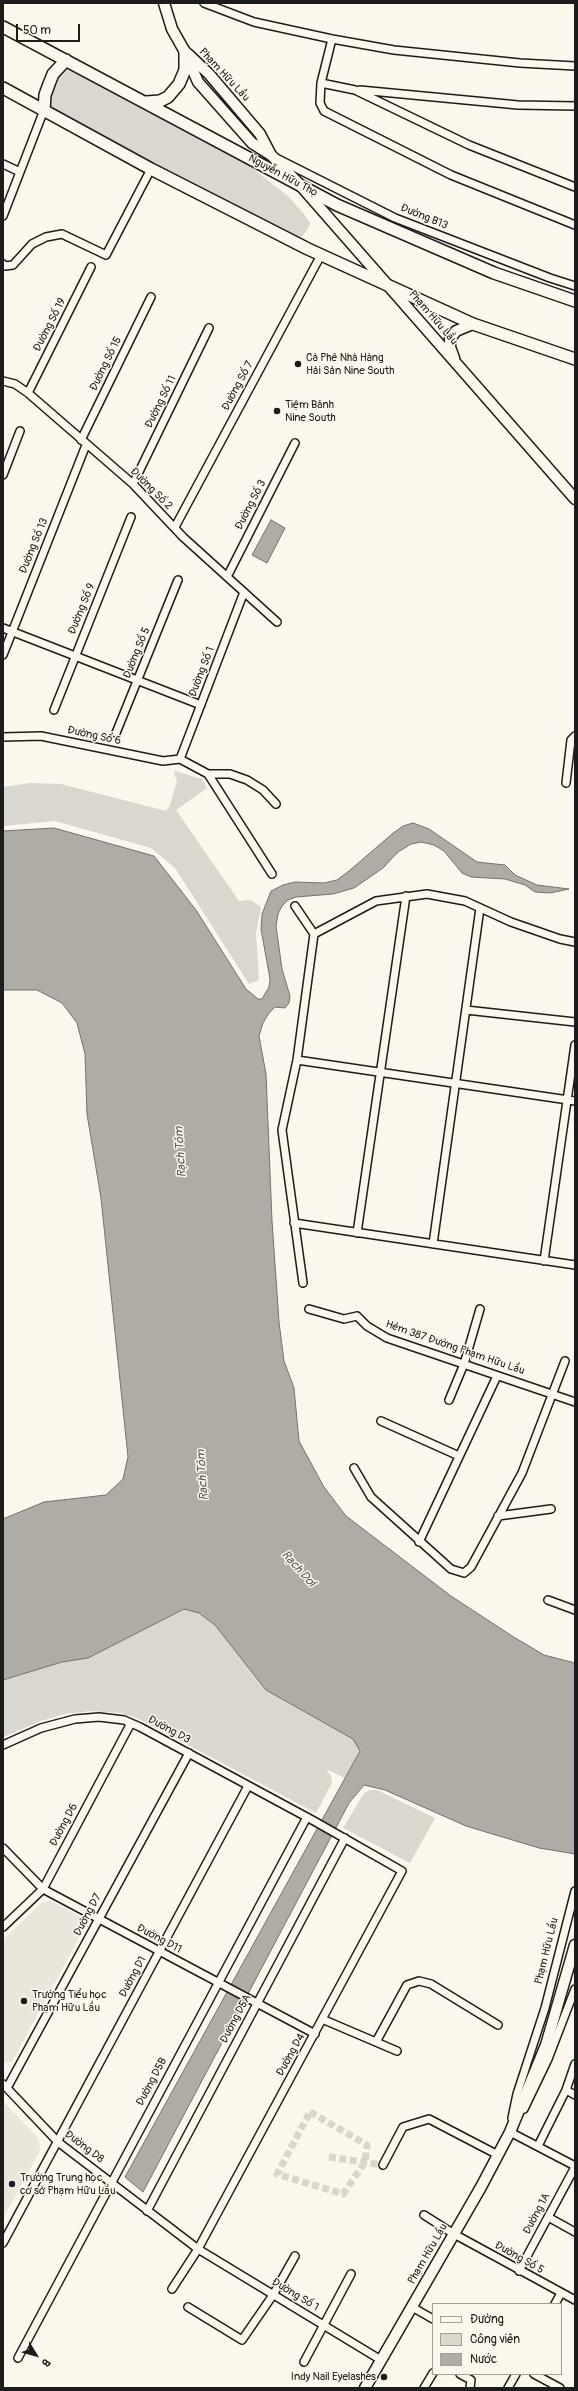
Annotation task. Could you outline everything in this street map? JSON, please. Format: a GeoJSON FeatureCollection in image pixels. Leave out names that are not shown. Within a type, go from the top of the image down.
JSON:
{"type":"FeatureCollection","features":[{"type":"Feature","properties":{"kind":"main road","name":"Phạm Hữu Lầu"},"geometry":{"type":"LineString","coordinates":[[164,3],[172,29],[185,52],[198,82],[252,143],[271,155],[300,185],[575,499]]}},
{"type":"Feature","properties":{"kind":"main road","name":"Nguyễn Hữu Thọ"},"geometry":{"type":"LineString","coordinates":[[3,27],[336,205],[494,272],[575,301]]}},
{"type":"Feature","properties":{"kind":"main road"},"geometry":{"type":"LineString","coordinates":[[145,102],[160,101],[174,91],[185,70],[185,52]]}},
{"type":"Feature","properties":{"kind":"main road"},"geometry":{"type":"LineString","coordinates":[[44,110],[48,84],[53,74],[66,60]]}},
{"type":"Feature","properties":{"kind":"main road"},"geometry":{"type":"LineString","coordinates":[[3,88],[151,169],[321,255],[473,324],[575,359]]}},
{"type":"Feature","properties":{"kind":"main road"},"geometry":{"type":"LineString","coordinates":[[459,367],[450,348],[450,339],[456,331],[473,324]]}},
{"type":"Feature","properties":{"kind":"main road","name":"Phạm Hữu Lầu"},"geometry":{"type":"LineString","coordinates":[[365,2388],[454,2234],[510,2132],[535,2074],[556,2013],[575,1945]]}},
{"type":"Feature","properties":{"kind":"street"},"geometry":{"type":"LineString","coordinates":[[204,3],[254,22],[332,39],[394,50],[463,58],[575,66]]}},
{"type":"Feature","properties":{"kind":"street"},"geometry":{"type":"LineString","coordinates":[[332,39],[321,83],[320,103],[324,111],[331,116],[451,175],[575,225]]}},
{"type":"Feature","properties":{"kind":"street"},"geometry":{"type":"LineString","coordinates":[[321,83],[355,90],[393,92],[518,104],[575,106]]}},
{"type":"Feature","properties":{"kind":"street"},"geometry":{"type":"LineString","coordinates":[[355,90],[469,145],[575,186]]}},
{"type":"Feature","properties":{"kind":"street"},"geometry":{"type":"LineString","coordinates":[[390,107],[389,99],[393,92]]}},
{"type":"Feature","properties":{"kind":"street"},"geometry":{"type":"LineString","coordinates":[[3,216],[44,110]]}},
{"type":"Feature","properties":{"kind":"street","name":"Đường B13"},"geometry":{"type":"LineString","coordinates":[[271,155],[396,218],[550,278],[575,286]]}},
{"type":"Feature","properties":{"kind":"street"},"geometry":{"type":"LineString","coordinates":[[3,164],[20,172]]}},
{"type":"Feature","properties":{"kind":"street"},"geometry":{"type":"LineString","coordinates":[[3,264],[5,266],[12,265],[32,244],[46,237],[62,234],[106,255],[151,169]]}},
{"type":"Feature","properties":{"kind":"street","name":"Đường Số 7"},"geometry":{"type":"LineString","coordinates":[[175,527],[321,255]]}},
{"type":"Feature","properties":{"kind":"street","name":"Đường Số 19"},"geometry":{"type":"LineString","coordinates":[[28,393],[91,267]]}},
{"type":"Feature","properties":{"kind":"street","name":"Đường Số 15"},"geometry":{"type":"LineString","coordinates":[[83,443],[151,297]]}},
{"type":"Feature","properties":{"kind":"street","name":"Đường Số 11"},"geometry":{"type":"LineString","coordinates":[[133,484],[209,328]]}},
{"type":"Feature","properties":{"kind":"street","name":"Đường Số 2"},"geometry":{"type":"LineString","coordinates":[[3,381],[16,384],[28,393],[83,443],[133,484],[227,577],[277,622]]}},
{"type":"Feature","properties":{"kind":"street"},"geometry":{"type":"LineString","coordinates":[[3,475],[20,431]]}},
{"type":"Feature","properties":{"kind":"street","name":"Đường Số 13"},"geometry":{"type":"LineString","coordinates":[[3,655],[83,443]]}},
{"type":"Feature","properties":{"kind":"street","name":"Đường Số 3"},"geometry":{"type":"LineString","coordinates":[[227,577],[295,444]]}},
{"type":"Feature","properties":{"kind":"street","name":"Đường Số 9"},"geometry":{"type":"LineString","coordinates":[[54,710],[131,517]]}},
{"type":"Feature","properties":{"kind":"street","name":"Đường Số 5"},"geometry":{"type":"LineString","coordinates":[[116,733],[178,580]]}},
{"type":"Feature","properties":{"kind":"street","name":"Đường Số 1"},"geometry":{"type":"LineString","coordinates":[[180,759],[244,592]]}},
{"type":"Feature","properties":{"kind":"street"},"geometry":{"type":"LineString","coordinates":[[3,628],[201,705]]}},
{"type":"Feature","properties":{"kind":"street","name":"Đường Số 6"},"geometry":{"type":"LineString","coordinates":[[3,737],[41,736],[163,761],[180,759]]}},
{"type":"Feature","properties":{"kind":"street"},"geometry":{"type":"LineString","coordinates":[[566,783],[571,740],[575,736]]}},
{"type":"Feature","properties":{"kind":"street"},"geometry":{"type":"LineString","coordinates":[[180,759],[208,774],[230,774],[247,780],[263,790],[276,804]]}},
{"type":"Feature","properties":{"kind":"street"},"geometry":{"type":"LineString","coordinates":[[208,774],[272,874]]}},
{"type":"Feature","properties":{"kind":"street"},"geometry":{"type":"LineString","coordinates":[[314,934],[376,900],[426,894],[465,901],[518,924],[575,942]]}},
{"type":"Feature","properties":{"kind":"street"},"geometry":{"type":"LineString","coordinates":[[357,1233],[406,896]]}},
{"type":"Feature","properties":{"kind":"street"},"geometry":{"type":"LineString","coordinates":[[295,906],[314,934],[297,1060],[282,1130],[303,1283]]}},
{"type":"Feature","properties":{"kind":"street"},"geometry":{"type":"LineString","coordinates":[[432,1244],[480,908]]}},
{"type":"Feature","properties":{"kind":"street"},"geometry":{"type":"LineString","coordinates":[[466,1010],[575,1022]]}},
{"type":"Feature","properties":{"kind":"street"},"geometry":{"type":"LineString","coordinates":[[544,1261],[575,1045]]}},
{"type":"Feature","properties":{"kind":"street"},"geometry":{"type":"LineString","coordinates":[[297,1060],[575,1101]]}},
{"type":"Feature","properties":{"kind":"street"},"geometry":{"type":"LineString","coordinates":[[294,1223],[575,1265]]}},
{"type":"Feature","properties":{"kind":"street","name":"Hẻm 387 Đường Phạm Hữu Lầu"},"geometry":{"type":"LineString","coordinates":[[309,1309],[344,1319],[357,1316],[367,1326],[387,1338],[575,1402]]}},
{"type":"Feature","properties":{"kind":"street"},"geometry":{"type":"LineString","coordinates":[[449,1400],[464,1364],[480,1310]]}},
{"type":"Feature","properties":{"kind":"street"},"geometry":{"type":"LineString","coordinates":[[354,1468],[371,1497],[419,1542],[451,1569],[464,1573],[471,1567],[522,1473],[554,1394],[565,1361]]}},
{"type":"Feature","properties":{"kind":"street"},"geometry":{"type":"LineString","coordinates":[[419,1542],[497,1376]]}},
{"type":"Feature","properties":{"kind":"street"},"geometry":{"type":"LineString","coordinates":[[381,1421],[459,1456]]}},
{"type":"Feature","properties":{"kind":"street"},"geometry":{"type":"LineString","coordinates":[[498,1516],[551,1510]]}},
{"type":"Feature","properties":{"kind":"street"},"geometry":{"type":"LineString","coordinates":[[548,1600],[575,1610]]}},
{"type":"Feature","properties":{"kind":"street","name":"Đường D3"},"geometry":{"type":"LineString","coordinates":[[3,1745],[41,1728],[75,1719],[107,1718],[132,1723],[345,1838]]}},
{"type":"Feature","properties":{"kind":"street","name":"Đường D6"},"geometry":{"type":"LineString","coordinates":[[3,1927],[43,1889],[132,1723]]}},
{"type":"Feature","properties":{"kind":"street","name":"Đường D7"},"geometry":{"type":"LineString","coordinates":[[5,2086],[99,1919],[188,1753]]}},
{"type":"Feature","properties":{"kind":"street","name":"Đường D1"},"geometry":{"type":"LineString","coordinates":[[3,2243],[248,1786]]}},
{"type":"Feature","properties":{"kind":"street","name":"Đường D5B"},"geometry":{"type":"LineString","coordinates":[[18,2358],[111,2182],[220,1985],[307,1817]]}},
{"type":"Feature","properties":{"kind":"street","name":"Đường D4"},"geometry":{"type":"LineString","coordinates":[[172,2289],[198,2249],[402,1871],[345,1838]]}},
{"type":"Feature","properties":{"kind":"street","name":"Đường D5A"},"geometry":{"type":"LineString","coordinates":[[147,2211],[345,1838]]}},
{"type":"Feature","properties":{"kind":"street","name":"Đường D11"},"geometry":{"type":"LineString","coordinates":[[3,1848],[43,1889],[220,1985],[315,2034]]}},
{"type":"Feature","properties":{"kind":"street","name":"Phạm Hữu Lầu"},"geometry":{"type":"LineString","coordinates":[[510,2132],[517,2094],[545,2008],[573,1908],[575,1891]]}},
{"type":"Feature","properties":{"kind":"street"},"geometry":{"type":"LineString","coordinates":[[376,2042],[407,1985],[419,1981],[431,1984],[498,2025]]}},
{"type":"Feature","properties":{"kind":"street","name":"Phạm Hữu Lầu"},"geometry":{"type":"LineString","coordinates":[[510,2132],[524,2109],[545,2065],[575,1989]]}},
{"type":"Feature","properties":{"kind":"street"},"geometry":{"type":"LineString","coordinates":[[322,2019],[397,2051]]}},
{"type":"Feature","properties":{"kind":"street"},"geometry":{"type":"LineString","coordinates":[[538,2146],[566,2090],[575,2064]]}},
{"type":"Feature","properties":{"kind":"street","name":"Đường D8"},"geometry":{"type":"LineString","coordinates":[[5,2086],[58,2142],[198,2249]]}},
{"type":"Feature","properties":{"kind":"street"},"geometry":{"type":"LineString","coordinates":[[566,2090],[575,2095]]}},
{"type":"Feature","properties":{"kind":"street"},"geometry":{"type":"LineString","coordinates":[[383,2165],[403,2127],[429,2119],[498,2154]]}},
{"type":"Feature","properties":{"kind":"street"},"geometry":{"type":"LineString","coordinates":[[510,2132],[575,2166]]}},
{"type":"Feature","properties":{"kind":"street","name":"Đường 1A"},"geometry":{"type":"LineString","coordinates":[[519,2271],[575,2166]]}},
{"type":"Feature","properties":{"kind":"street","name":"Đường Số 5"},"geometry":{"type":"LineString","coordinates":[[424,2215],[519,2271],[575,2300]]}},
{"type":"Feature","properties":{"kind":"street"},"geometry":{"type":"LineString","coordinates":[[548,2218],[575,2232]]}},
{"type":"Feature","properties":{"kind":"street","name":"Đường Số 1"},"geometry":{"type":"LineString","coordinates":[[198,2249],[381,2360]]}},
{"type":"Feature","properties":{"kind":"street"},"geometry":{"type":"LineString","coordinates":[[188,2307],[242,2340],[273,2294],[295,2256]]}},
{"type":"Feature","properties":{"kind":"street"},"geometry":{"type":"LineString","coordinates":[[304,2362],[351,2274]]}},
{"type":"Feature","properties":{"kind":"street"},"geometry":{"type":"LineString","coordinates":[[556,2303],[561,2293]]}},
{"type":"Feature","properties":{"kind":"street"},"geometry":{"type":"LineString","coordinates":[[412,2307],[432,2318]]}},
{"type":"Feature","properties":{"kind":"street"},"geometry":{"type":"LineString","coordinates":[[424,2388],[432,2375]]}},
{"type":"Feature","properties":{"kind":"street"},"geometry":{"type":"LineString","coordinates":[[462,2375],[471,2380],[470,2388]]}},
{"type":"Feature","properties":{"kind":"street"},"geometry":{"type":"LineString","coordinates":[[508,2388],[515,2375]]}},
{"type":"Feature","properties":{"kind":"street"},"geometry":{"type":"LineString","coordinates":[[536,2375],[560,2388]]}},
{"type":"Feature","properties":{"kind":"shaded area","name":"Trường Tiểu học Phạm Hữu Lầu"},"geometry":{"type":"Polygon","coordinates":[[[50,1900],[83,1918],[85,1927],[12,2062],[3,2063],[3,1940],[42,1902],[50,1900]]]}},
{"type":"Feature","properties":{"kind":"shaded area","name":"Trường Trung học cơ sở Phạm Hữu Lầu"},"geometry":{"type":"Polygon","coordinates":[[[3,2101],[39,2139],[40,2151],[3,2218],[3,2101]]]}},
{"type":"Feature","properties":{"kind":"green space"},"geometry":{"type":"Polygon","coordinates":[[[72,70],[248,165],[288,196],[310,223],[308,229],[302,236],[297,237],[51,110],[48,102],[58,75],[62,71],[72,70]]]}},
{"type":"Feature","properties":{"kind":"green space"},"geometry":{"type":"Polygon","coordinates":[[[175,771],[202,779],[207,788],[176,810],[239,901],[251,900],[261,907],[256,933],[259,980],[249,984],[175,868],[151,848],[55,821],[3,826],[3,787],[30,783],[61,784],[166,811],[170,805],[177,781],[174,773],[175,771]]]}},
{"type":"Feature","properties":{"kind":"green space"},"geometry":{"type":"Polygon","coordinates":[[[184,1609],[199,1613],[215,1625],[266,1690],[354,1739],[360,1751],[345,1778],[326,1769],[331,1776],[332,1783],[316,1813],[137,1718],[120,1713],[91,1711],[65,1714],[41,1721],[3,1737],[3,1680],[62,1662],[88,1658],[184,1609]]]}},
{"type":"Feature","properties":{"kind":"green space"},"geometry":{"type":"Polygon","coordinates":[[[370,1790],[377,1790],[435,1818],[410,1863],[343,1828],[364,1793],[370,1790]]]}},
{"type":"Feature","properties":{"kind":"water"},"geometry":{"type":"Polygon","coordinates":[[[271,520],[285,528],[267,563],[252,555],[271,520]]]}},
{"type":"Feature","properties":{"kind":"water"},"geometry":{"type":"Polygon","coordinates":[[[413,823],[429,829],[477,862],[505,865],[515,875],[537,885],[569,889],[550,893],[535,892],[525,885],[505,879],[471,877],[462,873],[444,851],[434,845],[421,842],[411,844],[398,852],[383,868],[354,888],[333,894],[296,897],[288,900],[282,906],[278,914],[276,926],[282,969],[290,996],[289,1003],[285,1008],[275,1007],[269,1013],[263,1023],[259,1036],[266,1074],[272,1221],[279,1322],[284,1361],[294,1388],[299,1441],[324,1487],[346,1516],[451,1596],[512,1636],[544,1655],[575,1663],[575,1854],[539,1848],[466,1826],[385,1790],[364,1785],[349,1803],[143,2192],[125,2177],[360,1751],[353,1739],[266,1690],[215,1625],[199,1613],[184,1609],[88,1658],[62,1662],[3,1680],[3,1519],[44,1502],[106,1495],[123,1479],[128,1457],[101,1198],[87,1114],[85,1054],[77,1023],[62,1003],[37,990],[3,990],[3,831],[54,828],[154,856],[196,910],[246,989],[258,999],[262,999],[269,987],[270,979],[261,929],[262,914],[271,891],[283,885],[295,882],[324,883],[337,880],[392,834],[403,826],[413,823]]]}},
{"type":"Feature","properties":{"kind":"tunnel"},"geometry":{"type":"LineString","coordinates":[[310,2112],[367,2145],[365,2162],[343,2194],[277,2174],[310,2112]]}},
{"type":"Feature","properties":{"kind":"tunnel"},"geometry":{"type":"LineString","coordinates":[[329,2157],[383,2165]]}},
{"type":"Feature","properties":{"kind":"place","name":"Cà Phê Nhà Hàng Hải Sản Nine South"},"geometry":{"type":"Point","coordinates":[298,364]}},
{"type":"Feature","properties":{"kind":"place","name":"Tiệm Bánh Nine South"},"geometry":{"type":"Point","coordinates":[277,411]}},
{"type":"Feature","properties":{"kind":"place","name":"Trường Tiểu học Phạm Hữu Lầu"},"geometry":{"type":"Point","coordinates":[24,2001]}},
{"type":"Feature","properties":{"kind":"place","name":"Trường Trung học cơ sở Phạm Hữu Lầu"},"geometry":{"type":"Point","coordinates":[12,2184]}},
{"type":"Feature","properties":{"kind":"place","name":"Indy Nail Eyelashes"},"geometry":{"type":"Point","coordinates":[384,2377]}},
{"type":"Feature","properties":{"kind":"water label","name":"Rạch Tôm"},"geometry":{"type":"Point","coordinates":[181,1152]}},
{"type":"Feature","properties":{"kind":"water label","name":"Rạch Tôm"},"geometry":{"type":"Point","coordinates":[203,1475]}},
{"type":"Feature","properties":{"kind":"water label","name":"Rạch Dơi"},"geometry":{"type":"Point","coordinates":[298,1569]}}]}
